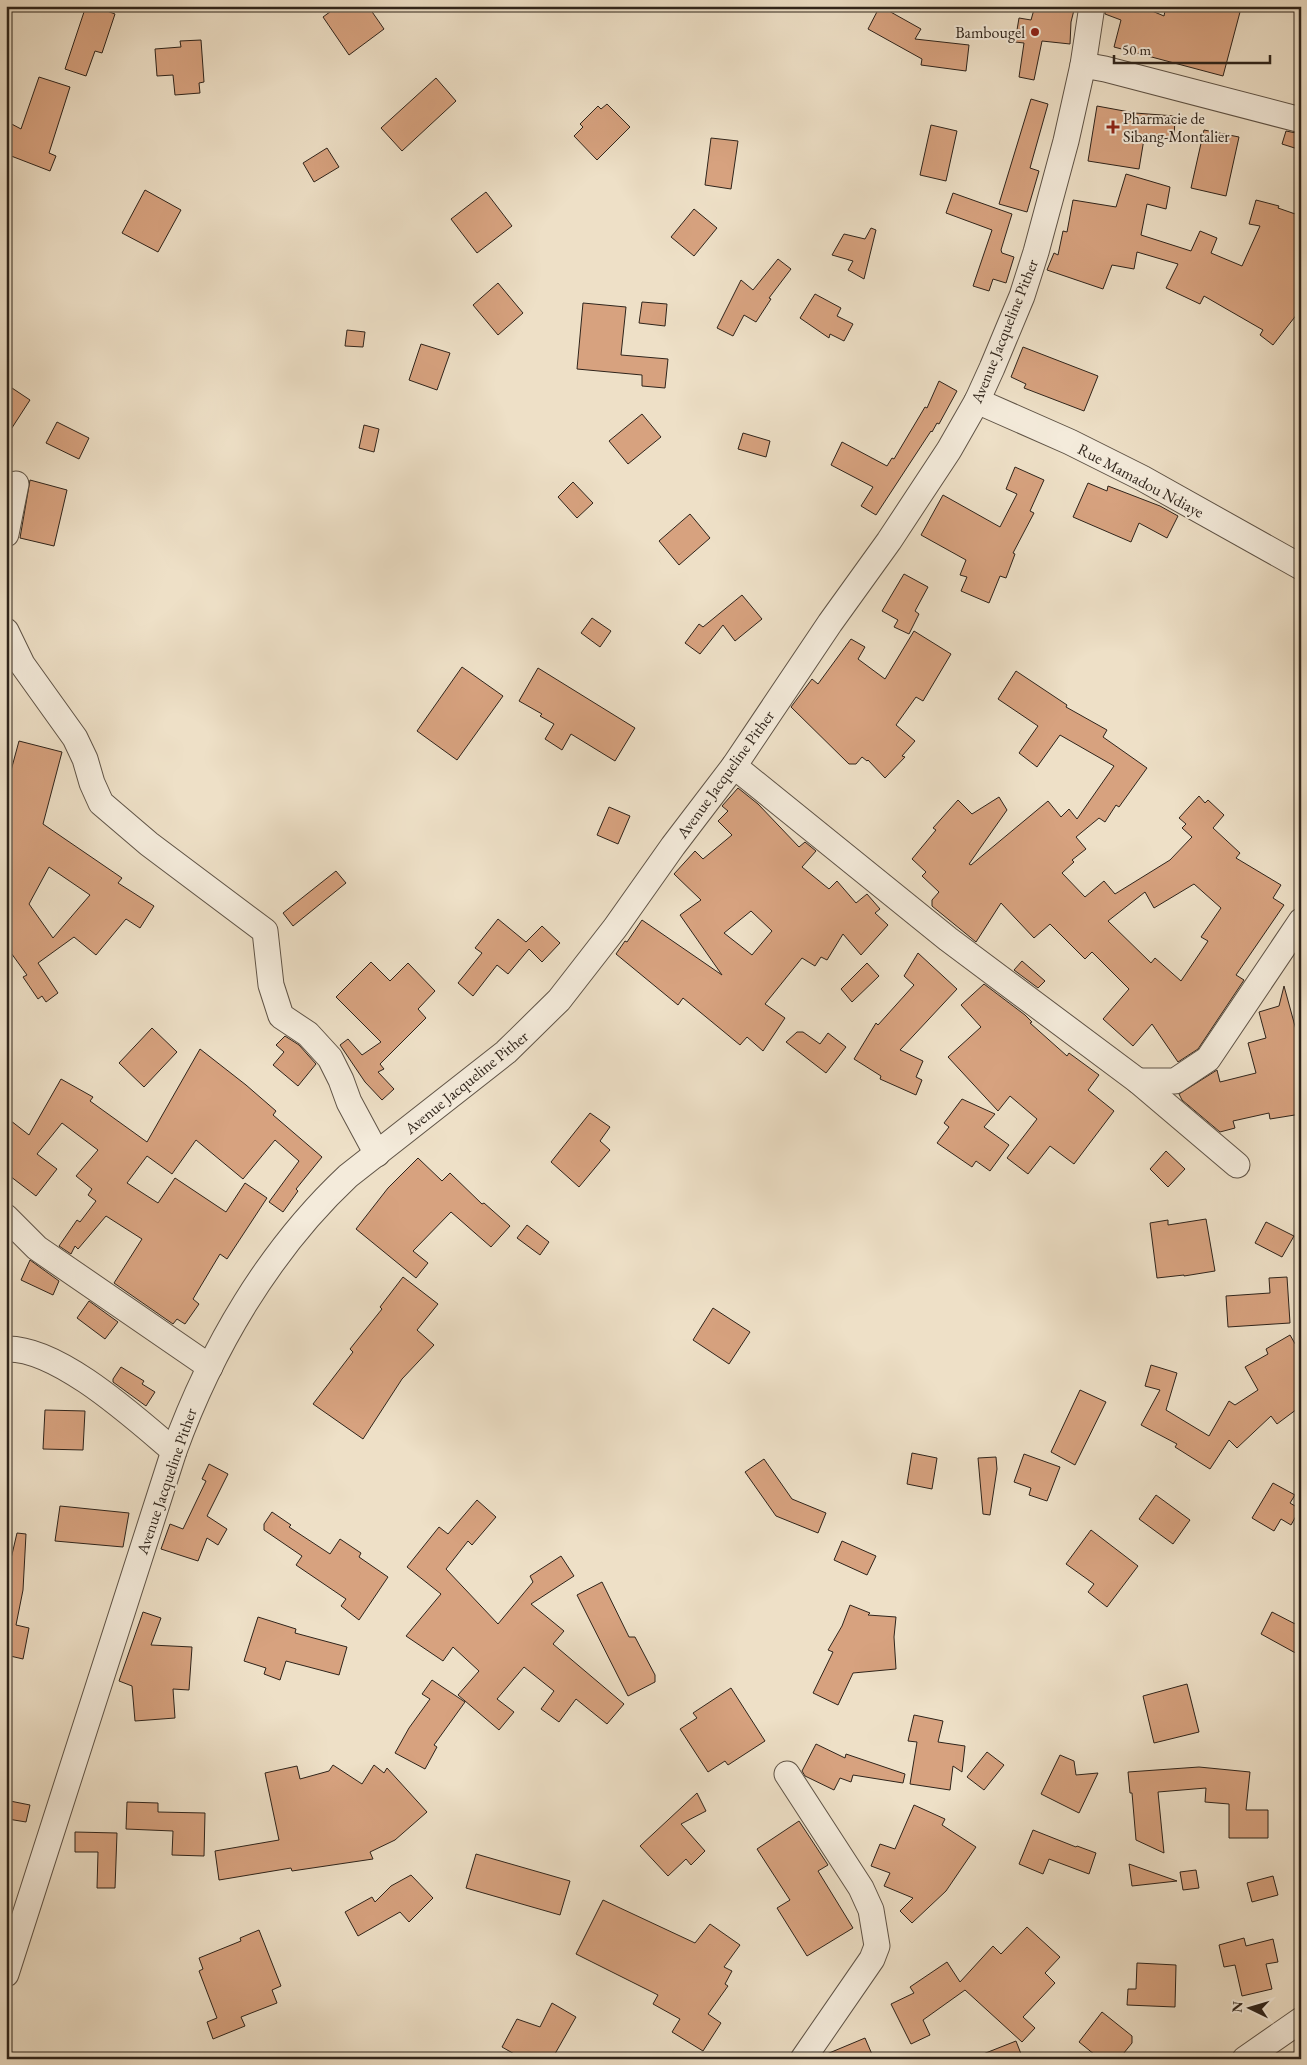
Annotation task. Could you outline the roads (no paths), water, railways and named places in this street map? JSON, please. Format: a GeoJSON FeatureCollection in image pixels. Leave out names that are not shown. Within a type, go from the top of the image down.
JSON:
{"type":"FeatureCollection","features":[{"type":"Feature","properties":{"kind":"street","name":"Avenue Jacqueline Pither"},"geometry":{"type":"LineString","coordinates":[[6,1974],[174,1451],[195,1398],[210,1367],[260,1279],[292,1235],[328,1194],[348,1176],[506,1052],[559,1000],[592,959],[673,846],[734,766],[949,450],[977,401],[1022,296],[1036,252],[1083,65],[1092,6]]}},
{"type":"Feature","properties":{"kind":"street"},"geometry":{"type":"LineString","coordinates":[[1083,65],[1105,69],[1301,120]]}},
{"type":"Feature","properties":{"kind":"street","name":"Rue Mamadou Ndiaye"},"geometry":{"type":"LineString","coordinates":[[977,401],[1070,442],[1142,478],[1301,567]]}},
{"type":"Feature","properties":{"kind":"street"},"geometry":{"type":"LineString","coordinates":[[6,534],[16,484]]}},
{"type":"Feature","properties":{"kind":"street"},"geometry":{"type":"LineString","coordinates":[[6,630],[22,664],[75,738],[101,803],[149,844],[265,931],[270,985],[282,1016],[308,1034],[330,1058],[349,1102],[377,1154]]}},
{"type":"Feature","properties":{"kind":"street"},"geometry":{"type":"LineString","coordinates":[[734,766],[948,939],[1138,1081],[1237,1165]]}},
{"type":"Feature","properties":{"kind":"street"},"geometry":{"type":"LineString","coordinates":[[1138,1081],[1175,1082],[1208,1059],[1301,921]]}},
{"type":"Feature","properties":{"kind":"street"},"geometry":{"type":"LineString","coordinates":[[6,1217],[37,1248],[210,1367]]}},
{"type":"Feature","properties":{"kind":"street"},"geometry":{"type":"LineString","coordinates":[[6,1349],[22,1349],[40,1356],[98,1388],[174,1451]]}},
{"type":"Feature","properties":{"kind":"street"},"geometry":{"type":"LineString","coordinates":[[787,1774],[861,1888],[872,1910],[877,1946],[872,1959],[803,2059]]}},
{"type":"Feature","properties":{"kind":"street"},"geometry":{"type":"LineString","coordinates":[[1245,2059],[1301,2020]]}},
{"type":"Feature","properties":{"kind":"place","name":"Bambougel"},"geometry":{"type":"Point","coordinates":[1035,32]}},
{"type":"Feature","properties":{"kind":"place","name":"Pharmacie de Sibang-Montalier"},"geometry":{"type":"Point","coordinates":[1113,127]}}]}
